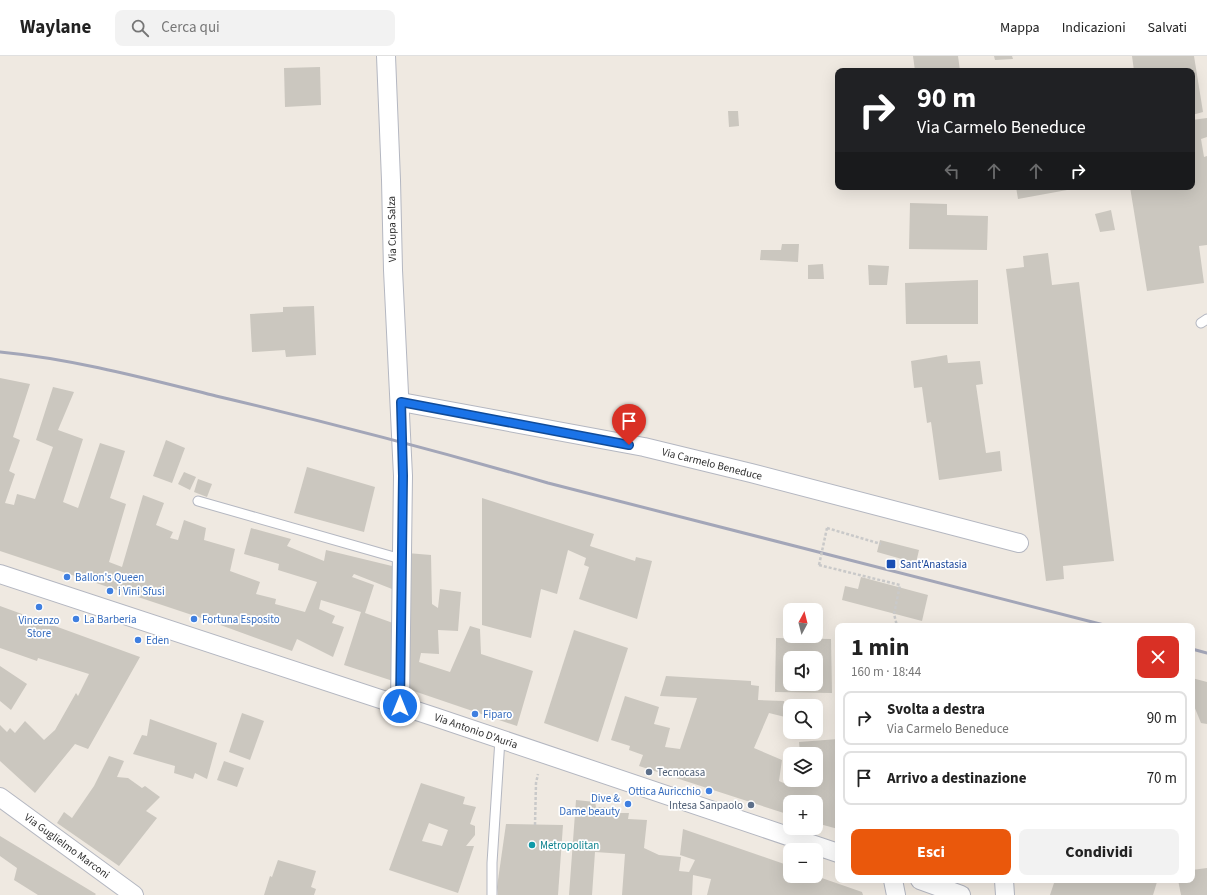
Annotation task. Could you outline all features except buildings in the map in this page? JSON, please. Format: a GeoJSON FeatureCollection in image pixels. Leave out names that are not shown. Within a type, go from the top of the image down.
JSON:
{"type":"FeatureCollection","features":[{"type":"Feature","properties":{"kind":"street","name":"Via Cupa Salza"},"geometry":{"type":"LineString","coordinates":[[386,56],[393,270],[401,402],[403,476],[400,706]]}},
{"type":"Feature","properties":{"kind":"street","name":"Via Carmelo Beneduce"},"geometry":{"type":"LineString","coordinates":[[401,402],[644,448],[751,473],[1019,543]]}},
{"type":"Feature","properties":{"kind":"street","name":"Via Antonio D'Auria"},"geometry":{"type":"LineString","coordinates":[[0,574],[835,851]]}},
{"type":"Feature","properties":{"kind":"street","name":"Via Guglielmo Marconi"},"geometry":{"type":"LineString","coordinates":[[0,797],[134,895]]}},
{"type":"Feature","properties":{"kind":"street"},"geometry":{"type":"LineString","coordinates":[[894,883],[896,895]]}},
{"type":"Feature","properties":{"kind":"street"},"geometry":{"type":"LineString","coordinates":[[928,883],[961,895]]}},
{"type":"Feature","properties":{"kind":"street"},"geometry":{"type":"LineString","coordinates":[[1004,883],[1005,895]]}},
{"type":"Feature","properties":{"kind":"lane"},"geometry":{"type":"LineString","coordinates":[[198,501],[401,559]]}},
{"type":"Feature","properties":{"kind":"lane"},"geometry":{"type":"LineString","coordinates":[[492,895],[492,864],[500,739]]}},
{"type":"Feature","properties":{"kind":"path"},"geometry":{"type":"LineString","coordinates":[[881,544],[827,528],[819,565],[900,585],[894,614],[896,623]]}},
{"type":"Feature","properties":{"kind":"path"},"geometry":{"type":"LineString","coordinates":[[535,824],[536,783]]}},
{"type":"Feature","properties":{"kind":"railway"},"geometry":{"type":"LineString","coordinates":[[0,352],[81,364],[299,416],[424,448],[548,483],[1096,623]]}},
{"type":"Feature","properties":{"kind":"railway"},"geometry":{"type":"LineString","coordinates":[[1195,650],[1207,653]]}},
{"type":"Feature","properties":{"kind":"place","name":"Sant'Anastasia"},"geometry":{"type":"Point","coordinates":[891,564]}},
{"type":"Feature","properties":{"kind":"place","name":"Ballon's Queen"},"geometry":{"type":"Point","coordinates":[67,577]}},
{"type":"Feature","properties":{"kind":"place","name":"i Vini Sfusi"},"geometry":{"type":"Point","coordinates":[110,591]}},
{"type":"Feature","properties":{"kind":"place","name":"Vincenzo Store"},"geometry":{"type":"Point","coordinates":[39,607]}},
{"type":"Feature","properties":{"kind":"place","name":"La Barberia"},"geometry":{"type":"Point","coordinates":[76,619]}},
{"type":"Feature","properties":{"kind":"place","name":"Fortuna Esposito"},"geometry":{"type":"Point","coordinates":[194,619]}},
{"type":"Feature","properties":{"kind":"place","name":"Eden"},"geometry":{"type":"Point","coordinates":[138,640]}},
{"type":"Feature","properties":{"kind":"place","name":"Fiparo"},"geometry":{"type":"Point","coordinates":[475,714]}},
{"type":"Feature","properties":{"kind":"place","name":"Tecnocasa"},"geometry":{"type":"Point","coordinates":[649,772]}},
{"type":"Feature","properties":{"kind":"place","name":"Ottica Auricchio"},"geometry":{"type":"Point","coordinates":[709,791]}},
{"type":"Feature","properties":{"kind":"place","name":"Dive & Dame beauty"},"geometry":{"type":"Point","coordinates":[628,804]}},
{"type":"Feature","properties":{"kind":"place","name":"Intesa Sanpaolo"},"geometry":{"type":"Point","coordinates":[751,805]}},
{"type":"Feature","properties":{"kind":"place","name":"Metropolitan"},"geometry":{"type":"Point","coordinates":[532,845]}},
{"type":"Feature","properties":{"kind":"route"},"geometry":{"type":"LineString","coordinates":[[400,706],[403,476],[401,402],[629,445]]}}]}
